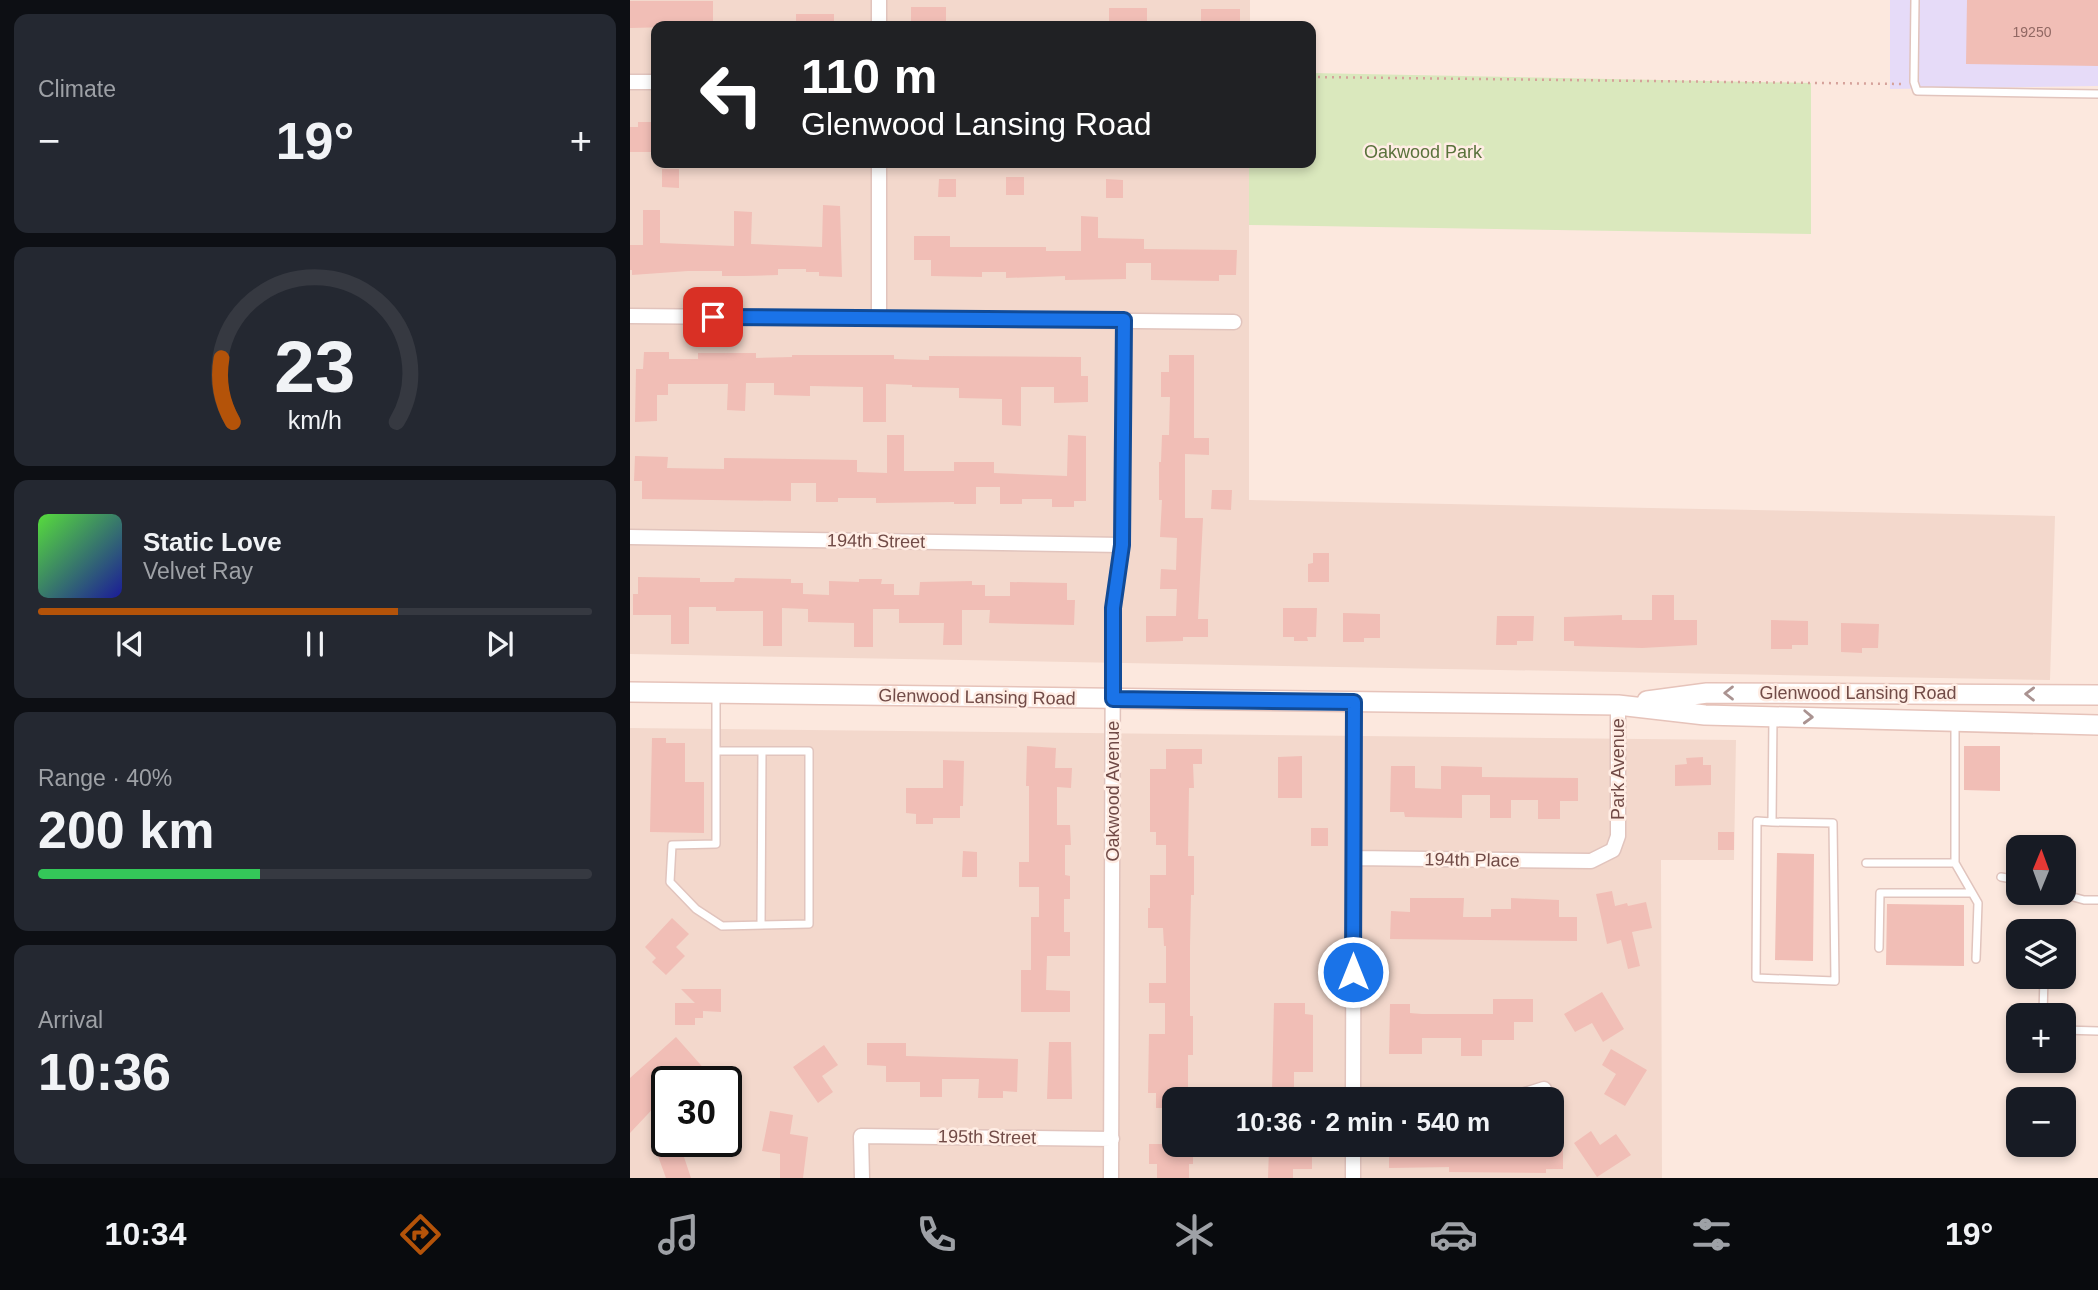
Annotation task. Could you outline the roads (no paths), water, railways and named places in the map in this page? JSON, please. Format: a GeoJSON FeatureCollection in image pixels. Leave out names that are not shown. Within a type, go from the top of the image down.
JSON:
{"type":"FeatureCollection","features":[{"type":"Feature","properties":{"kind":"main road","name":"Glenwood Lansing Road"},"geometry":{"type":"LineString","coordinates":[[630,692],[1618,705],[1705,715],[2098,725]]}},
{"type":"Feature","properties":{"kind":"main road","name":"Glenwood Lansing Road"},"geometry":{"type":"LineString","coordinates":[[1618,705],[1707,693],[2098,695]]}},
{"type":"Feature","properties":{"kind":"street"},"geometry":{"type":"LineString","coordinates":[[879,0],[879,21]]}},
{"type":"Feature","properties":{"kind":"street"},"geometry":{"type":"LineString","coordinates":[[630,82],[651,82]]}},
{"type":"Feature","properties":{"kind":"street"},"geometry":{"type":"LineString","coordinates":[[879,168],[879,318]]}},
{"type":"Feature","properties":{"kind":"street"},"geometry":{"type":"LineString","coordinates":[[630,316],[1234,322]]}},
{"type":"Feature","properties":{"kind":"street","name":"Oakwood Avenue"},"geometry":{"type":"LineString","coordinates":[[1111,1178],[1113,608],[1122,545],[1124,320]]}},
{"type":"Feature","properties":{"kind":"street","name":"194th Street"},"geometry":{"type":"LineString","coordinates":[[630,537],[1122,545]]}},
{"type":"Feature","properties":{"kind":"street"},"geometry":{"type":"LineString","coordinates":[[1353,1087],[1354,702]]}},
{"type":"Feature","properties":{"kind":"street","name":"Park Avenue"},"geometry":{"type":"LineString","coordinates":[[1591,861],[1613,850],[1618,836],[1618,705]]}},
{"type":"Feature","properties":{"kind":"street","name":"194th Place"},"geometry":{"type":"LineString","coordinates":[[1354,858],[1591,861]]}},
{"type":"Feature","properties":{"kind":"street","name":"195th Street"},"geometry":{"type":"LineString","coordinates":[[862,1178],[862,1136],[1112,1139]]}},
{"type":"Feature","properties":{"kind":"street"},"geometry":{"type":"LineString","coordinates":[[1353,1157],[1353,1178]]}},
{"type":"Feature","properties":{"kind":"lane"},"geometry":{"type":"LineString","coordinates":[[1915,0],[1914,82],[1917,92],[2098,94]]}},
{"type":"Feature","properties":{"kind":"lane"},"geometry":{"type":"LineString","coordinates":[[716,693],[716,751],[716,845],[672,845],[670,882],[696,909],[722,926],[809,924],[809,751],[716,751]]}},
{"type":"Feature","properties":{"kind":"lane"},"geometry":{"type":"LineString","coordinates":[[1772,822],[1773,716]]}},
{"type":"Feature","properties":{"kind":"lane"},"geometry":{"type":"LineString","coordinates":[[1955,723],[1955,863],[1978,903],[1976,958]]}},
{"type":"Feature","properties":{"kind":"lane"},"geometry":{"type":"LineString","coordinates":[[761,925],[762,751]]}},
{"type":"Feature","properties":{"kind":"lane"},"geometry":{"type":"LineString","coordinates":[[1757,821],[1772,822],[1833,822],[1835,981],[1756,978],[1757,821]]}},
{"type":"Feature","properties":{"kind":"lane"},"geometry":{"type":"LineString","coordinates":[[1866,863],[1955,863]]}},
{"type":"Feature","properties":{"kind":"lane"},"geometry":{"type":"LineString","coordinates":[[2001,877],[2006,878]]}},
{"type":"Feature","properties":{"kind":"lane"},"geometry":{"type":"LineString","coordinates":[[1879,948],[1880,893],[1972,893]]}},
{"type":"Feature","properties":{"kind":"lane"},"geometry":{"type":"LineString","coordinates":[[2076,898],[2098,900]]}},
{"type":"Feature","properties":{"kind":"lane"},"geometry":{"type":"LineString","coordinates":[[2076,1030],[2098,1031]]}},
{"type":"Feature","properties":{"kind":"park label","name":"Oakwood Park"},"geometry":{"type":"Point","coordinates":[1423,152]}}]}
